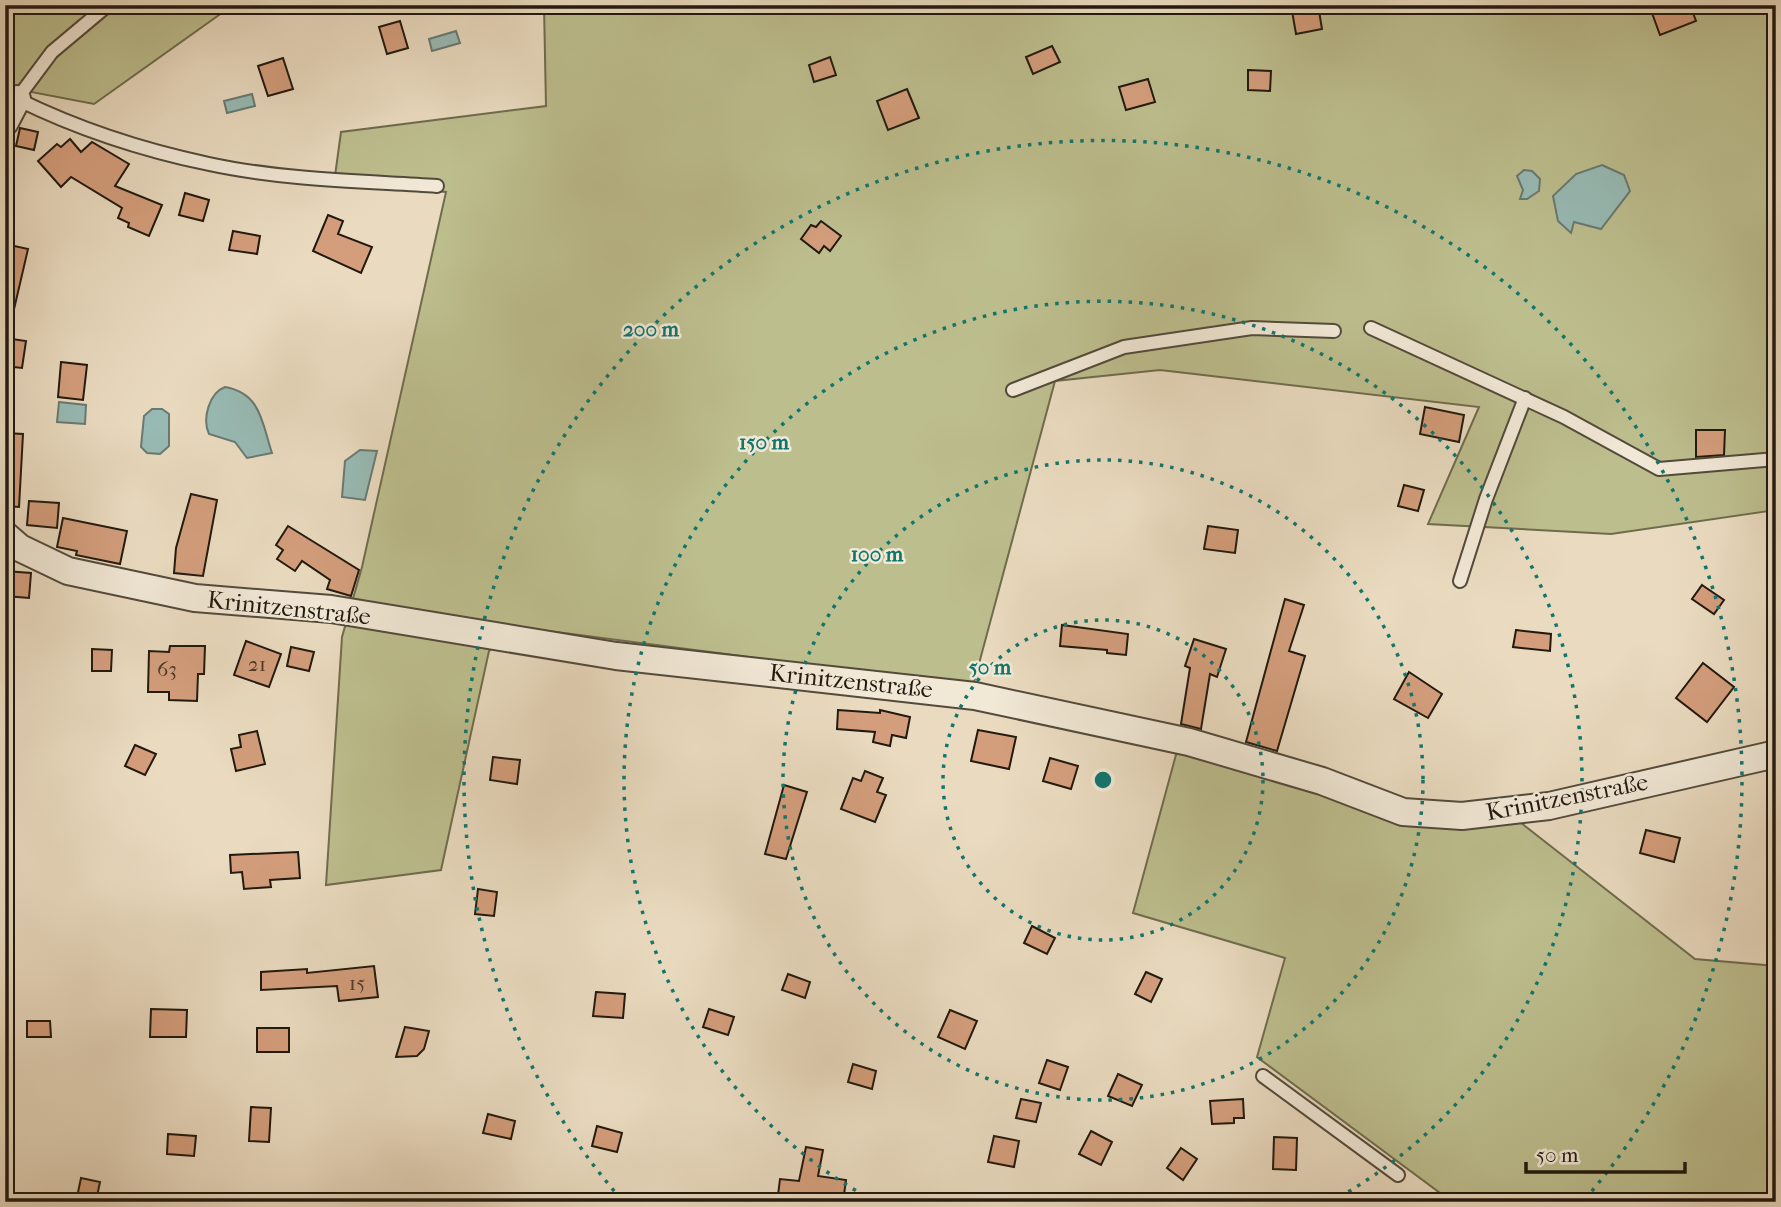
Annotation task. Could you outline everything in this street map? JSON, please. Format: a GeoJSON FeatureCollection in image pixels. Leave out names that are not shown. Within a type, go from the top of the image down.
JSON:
{"type":"FeatureCollection","features":[{"type":"Feature","properties":{"kind":"street","name":"Krinitzenstraße"},"geometry":{"type":"LineString","coordinates":[[5,535],[32,555],[68,571],[195,598],[331,610],[616,656],[975,696],[1189,742],[1322,781],[1404,812],[1462,816],[1549,806],[1776,754]]}},
{"type":"Feature","properties":{"kind":"lane"},"geometry":{"type":"LineString","coordinates":[[108,5],[52,52],[11,111],[67,123],[210,165],[290,176],[438,186]]}},
{"type":"Feature","properties":{"kind":"lane"},"geometry":{"type":"LineString","coordinates":[[1013,390],[1124,347],[1252,328],[1334,331]]}},
{"type":"Feature","properties":{"kind":"lane"},"geometry":{"type":"LineString","coordinates":[[1371,328],[1525,398],[1659,469],[1776,459]]}},
{"type":"Feature","properties":{"kind":"lane"},"geometry":{"type":"LineString","coordinates":[[1460,582],[1486,499],[1525,398]]}},
{"type":"Feature","properties":{"kind":"lane"},"geometry":{"type":"LineString","coordinates":[[1262,1076],[1398,1175]]}},
{"type":"Feature","properties":{"kind":"green space"},"geometry":{"type":"Polygon","coordinates":[[[5,5],[233,5],[94,104],[5,87],[5,5]]]}},
{"type":"Feature","properties":{"kind":"green space"},"geometry":{"type":"Polygon","coordinates":[[[544,5],[1776,5],[1776,510],[1611,534],[1428,524],[1479,407],[1160,370],[1055,381],[973,686],[518,627],[489,651],[441,870],[326,885],[342,637],[362,567],[446,192],[334,183],[341,132],[546,106],[544,5]]]}},
{"type":"Feature","properties":{"kind":"green space"},"geometry":{"type":"Polygon","coordinates":[[[1177,751],[1297,784],[1516,819],[1695,959],[1776,966],[1776,1202],[1443,1202],[1444,1196],[1257,1057],[1285,958],[1133,913],[1177,751]]]}},
{"type":"Feature","properties":{"kind":"water"},"geometry":{"type":"Polygon","coordinates":[[[456,31],[460,43],[432,51],[429,39],[456,31]]]}},
{"type":"Feature","properties":{"kind":"water"},"geometry":{"type":"Polygon","coordinates":[[[252,94],[255,106],[227,113],[224,101],[252,94]]]}},
{"type":"Feature","properties":{"kind":"water"},"geometry":{"type":"Polygon","coordinates":[[[1602,165],[1624,175],[1630,191],[1601,229],[1574,222],[1571,233],[1558,221],[1553,196],[1576,174],[1602,165]]]}},
{"type":"Feature","properties":{"kind":"water"},"geometry":{"type":"Polygon","coordinates":[[[1524,170],[1532,171],[1540,179],[1539,191],[1527,199],[1520,199],[1523,190],[1517,176],[1524,170]]]}},
{"type":"Feature","properties":{"kind":"water"},"geometry":{"type":"Polygon","coordinates":[[[225,387],[237,390],[253,403],[272,453],[247,458],[235,442],[209,434],[206,421],[208,407],[219,390],[225,387]]]}},
{"type":"Feature","properties":{"kind":"water"},"geometry":{"type":"Polygon","coordinates":[[[59,402],[86,405],[85,424],[57,422],[59,402]]]}},
{"type":"Feature","properties":{"kind":"water"},"geometry":{"type":"Polygon","coordinates":[[[152,409],[162,409],[169,414],[169,446],[160,454],[147,453],[141,447],[144,416],[152,409]]]}},
{"type":"Feature","properties":{"kind":"water"},"geometry":{"type":"Polygon","coordinates":[[[360,450],[377,451],[365,500],[342,497],[345,461],[360,450]]]}},
{"type":"Feature","properties":{"kind":"building"},"geometry":{"type":"Polygon","coordinates":[[[1291,5],[1318,5],[1322,29],[1296,34],[1291,5]]]}},
{"type":"Feature","properties":{"kind":"building"},"geometry":{"type":"Polygon","coordinates":[[[1674,5],[1690,5],[1696,21],[1660,35],[1652,13],[1674,5]]]}},
{"type":"Feature","properties":{"kind":"building"},"geometry":{"type":"Polygon","coordinates":[[[400,21],[408,48],[387,54],[379,27],[400,21]]]}},
{"type":"Feature","properties":{"kind":"building"},"geometry":{"type":"Polygon","coordinates":[[[1052,46],[1060,62],[1033,74],[1026,57],[1052,46]]]}},
{"type":"Feature","properties":{"kind":"building"},"geometry":{"type":"Polygon","coordinates":[[[830,57],[836,75],[814,82],[809,65],[830,57]]]}},
{"type":"Feature","properties":{"kind":"building"},"geometry":{"type":"Polygon","coordinates":[[[283,58],[293,89],[268,96],[258,66],[283,58]]]}},
{"type":"Feature","properties":{"kind":"building"},"geometry":{"type":"Polygon","coordinates":[[[1248,70],[1271,71],[1270,91],[1248,90],[1248,70]]]}},
{"type":"Feature","properties":{"kind":"building"},"geometry":{"type":"Polygon","coordinates":[[[1148,79],[1155,102],[1126,110],[1119,87],[1148,79]]]}},
{"type":"Feature","properties":{"kind":"building"},"geometry":{"type":"Polygon","coordinates":[[[907,89],[919,118],[888,130],[877,101],[907,89]]]}},
{"type":"Feature","properties":{"kind":"building"},"geometry":{"type":"Polygon","coordinates":[[[20,128],[38,132],[34,150],[16,146],[20,128]]]}},
{"type":"Feature","properties":{"kind":"building"},"geometry":{"type":"Polygon","coordinates":[[[70,139],[81,152],[92,142],[129,164],[115,186],[162,205],[149,236],[128,227],[129,223],[118,218],[122,208],[71,177],[61,187],[38,161],[57,144],[61,147],[70,139]]]}},
{"type":"Feature","properties":{"kind":"building"},"geometry":{"type":"Polygon","coordinates":[[[185,193],[209,200],[203,221],[179,215],[185,193]]]}},
{"type":"Feature","properties":{"kind":"building"},"geometry":{"type":"Polygon","coordinates":[[[328,215],[343,221],[338,234],[372,247],[361,273],[313,251],[328,215]]]}},
{"type":"Feature","properties":{"kind":"building"},"geometry":{"type":"Polygon","coordinates":[[[821,221],[841,236],[830,251],[824,246],[819,253],[801,239],[811,225],[816,227],[821,221]]]}},
{"type":"Feature","properties":{"kind":"building"},"geometry":{"type":"Polygon","coordinates":[[[233,231],[260,236],[257,254],[229,250],[233,231]]]}},
{"type":"Feature","properties":{"kind":"building"},"geometry":{"type":"Polygon","coordinates":[[[5,244],[28,249],[12,318],[5,317],[5,244]]]}},
{"type":"Feature","properties":{"kind":"building"},"geometry":{"type":"Polygon","coordinates":[[[5,338],[26,341],[22,368],[5,366],[5,338]]]}},
{"type":"Feature","properties":{"kind":"building"},"geometry":{"type":"Polygon","coordinates":[[[61,362],[87,365],[83,400],[58,397],[61,362]]]}},
{"type":"Feature","properties":{"kind":"building"},"geometry":{"type":"Polygon","coordinates":[[[1425,407],[1464,415],[1459,442],[1420,434],[1425,407]]]}},
{"type":"Feature","properties":{"kind":"building"},"geometry":{"type":"Polygon","coordinates":[[[1696,430],[1725,430],[1724,455],[1696,457],[1696,430]]]}},
{"type":"Feature","properties":{"kind":"building"},"geometry":{"type":"Polygon","coordinates":[[[5,433],[23,434],[19,507],[5,506],[5,433]]]}},
{"type":"Feature","properties":{"kind":"building"},"geometry":{"type":"Polygon","coordinates":[[[1404,485],[1424,490],[1418,511],[1398,506],[1404,485]]]}},
{"type":"Feature","properties":{"kind":"building"},"geometry":{"type":"Polygon","coordinates":[[[191,494],[217,500],[203,576],[174,573],[176,548],[191,494]]]}},
{"type":"Feature","properties":{"kind":"building"},"geometry":{"type":"Polygon","coordinates":[[[29,501],[59,503],[57,528],[27,525],[29,501]]]}},
{"type":"Feature","properties":{"kind":"building"},"geometry":{"type":"Polygon","coordinates":[[[63,518],[127,531],[120,564],[76,555],[77,551],[57,547],[63,518]]]}},
{"type":"Feature","properties":{"kind":"building"},"geometry":{"type":"Polygon","coordinates":[[[288,526],[359,570],[351,596],[327,589],[330,580],[302,561],[295,571],[277,559],[283,550],[276,545],[288,526]]]}},
{"type":"Feature","properties":{"kind":"building"},"geometry":{"type":"Polygon","coordinates":[[[1208,526],[1238,530],[1235,553],[1204,549],[1208,526]]]}},
{"type":"Feature","properties":{"kind":"building"},"geometry":{"type":"Polygon","coordinates":[[[5,571],[31,573],[29,598],[5,596],[5,571]]]}},
{"type":"Feature","properties":{"kind":"building"},"geometry":{"type":"Polygon","coordinates":[[[1702,585],[1724,600],[1714,614],[1692,599],[1702,585]]]}},
{"type":"Feature","properties":{"kind":"building"},"geometry":{"type":"Polygon","coordinates":[[[1285,599],[1304,605],[1289,651],[1305,656],[1277,751],[1246,742],[1285,599]]]}},
{"type":"Feature","properties":{"kind":"building"},"geometry":{"type":"Polygon","coordinates":[[[1062,625],[1128,634],[1126,655],[1107,653],[1107,650],[1060,646],[1062,625]]]}},
{"type":"Feature","properties":{"kind":"building"},"geometry":{"type":"Polygon","coordinates":[[[1516,630],[1551,634],[1550,651],[1513,647],[1516,630]]]}},
{"type":"Feature","properties":{"kind":"building"},"geometry":{"type":"Polygon","coordinates":[[[1194,639],[1226,649],[1217,677],[1210,674],[1201,729],[1181,724],[1190,668],[1185,666],[1194,639]]]}},
{"type":"Feature","properties":{"kind":"building"},"geometry":{"type":"Polygon","coordinates":[[[246,641],[281,654],[269,687],[234,675],[246,641]]]}},
{"type":"Feature","properties":{"kind":"building"},"geometry":{"type":"Polygon","coordinates":[[[170,646],[205,646],[204,674],[198,674],[197,701],[169,700],[169,692],[148,692],[149,651],[169,652],[170,646]]]}},
{"type":"Feature","properties":{"kind":"building"},"geometry":{"type":"Polygon","coordinates":[[[291,647],[314,652],[309,671],[287,666],[291,647]]]}},
{"type":"Feature","properties":{"kind":"building"},"geometry":{"type":"Polygon","coordinates":[[[92,649],[112,650],[111,671],[92,671],[92,649]]]}},
{"type":"Feature","properties":{"kind":"building"},"geometry":{"type":"Polygon","coordinates":[[[1703,663],[1734,687],[1707,722],[1676,698],[1703,663]]]}},
{"type":"Feature","properties":{"kind":"building"},"geometry":{"type":"Polygon","coordinates":[[[1409,672],[1442,694],[1428,718],[1394,699],[1409,672]]]}},
{"type":"Feature","properties":{"kind":"building"},"geometry":{"type":"Polygon","coordinates":[[[838,710],[880,713],[880,710],[910,717],[906,738],[892,735],[890,746],[873,742],[875,732],[837,729],[838,710]]]}},
{"type":"Feature","properties":{"kind":"building"},"geometry":{"type":"Polygon","coordinates":[[[978,730],[1016,737],[1009,769],[971,761],[978,730]]]}},
{"type":"Feature","properties":{"kind":"building"},"geometry":{"type":"Polygon","coordinates":[[[257,731],[265,764],[236,771],[231,749],[241,747],[239,735],[257,731]]]}},
{"type":"Feature","properties":{"kind":"building"},"geometry":{"type":"Polygon","coordinates":[[[135,745],[156,754],[145,775],[125,766],[135,745]]]}},
{"type":"Feature","properties":{"kind":"building"},"geometry":{"type":"Polygon","coordinates":[[[493,757],[520,760],[517,784],[490,780],[493,757]]]}},
{"type":"Feature","properties":{"kind":"building"},"geometry":{"type":"Polygon","coordinates":[[[1050,758],[1078,766],[1071,789],[1043,781],[1050,758]]]}},
{"type":"Feature","properties":{"kind":"building"},"geometry":{"type":"Polygon","coordinates":[[[865,771],[883,778],[877,792],[886,795],[875,822],[841,809],[853,778],[861,781],[865,771]]]}},
{"type":"Feature","properties":{"kind":"building"},"geometry":{"type":"Polygon","coordinates":[[[784,785],[807,792],[786,859],[765,854],[784,785]]]}},
{"type":"Feature","properties":{"kind":"building"},"geometry":{"type":"Polygon","coordinates":[[[1646,830],[1680,838],[1674,862],[1640,853],[1646,830]]]}},
{"type":"Feature","properties":{"kind":"building"},"geometry":{"type":"Polygon","coordinates":[[[298,852],[300,878],[270,880],[271,887],[244,889],[242,872],[231,873],[230,855],[298,852]]]}},
{"type":"Feature","properties":{"kind":"building"},"geometry":{"type":"Polygon","coordinates":[[[478,889],[497,892],[494,916],[475,914],[478,889]]]}},
{"type":"Feature","properties":{"kind":"building"},"geometry":{"type":"Polygon","coordinates":[[[1032,926],[1055,938],[1047,954],[1024,943],[1032,926]]]}},
{"type":"Feature","properties":{"kind":"building"},"geometry":{"type":"Polygon","coordinates":[[[374,966],[378,997],[339,1001],[337,986],[261,990],[261,972],[307,969],[307,973],[374,966]]]}},
{"type":"Feature","properties":{"kind":"building"},"geometry":{"type":"Polygon","coordinates":[[[1146,972],[1162,979],[1151,1002],[1135,994],[1146,972]]]}},
{"type":"Feature","properties":{"kind":"building"},"geometry":{"type":"Polygon","coordinates":[[[788,974],[810,982],[805,998],[782,990],[788,974]]]}},
{"type":"Feature","properties":{"kind":"building"},"geometry":{"type":"Polygon","coordinates":[[[596,992],[625,994],[623,1018],[593,1016],[596,992]]]}},
{"type":"Feature","properties":{"kind":"building"},"geometry":{"type":"Polygon","coordinates":[[[151,1009],[187,1010],[186,1037],[150,1037],[151,1009]]]}},
{"type":"Feature","properties":{"kind":"building"},"geometry":{"type":"Polygon","coordinates":[[[709,1009],[734,1017],[728,1035],[703,1027],[709,1009]]]}},
{"type":"Feature","properties":{"kind":"building"},"geometry":{"type":"Polygon","coordinates":[[[950,1010],[977,1021],[965,1049],[938,1037],[950,1010]]]}},
{"type":"Feature","properties":{"kind":"building"},"geometry":{"type":"Polygon","coordinates":[[[27,1021],[50,1021],[51,1037],[27,1037],[27,1021]]]}},
{"type":"Feature","properties":{"kind":"building"},"geometry":{"type":"Polygon","coordinates":[[[405,1027],[429,1031],[424,1049],[417,1056],[396,1057],[405,1027]]]}},
{"type":"Feature","properties":{"kind":"building"},"geometry":{"type":"Polygon","coordinates":[[[257,1028],[289,1028],[289,1052],[257,1052],[257,1028]]]}},
{"type":"Feature","properties":{"kind":"building"},"geometry":{"type":"Polygon","coordinates":[[[1047,1060],[1068,1067],[1060,1090],[1039,1083],[1047,1060]]]}},
{"type":"Feature","properties":{"kind":"building"},"geometry":{"type":"Polygon","coordinates":[[[853,1064],[876,1071],[872,1089],[848,1082],[853,1064]]]}},
{"type":"Feature","properties":{"kind":"building"},"geometry":{"type":"Polygon","coordinates":[[[1118,1074],[1142,1085],[1132,1106],[1108,1096],[1118,1074]]]}},
{"type":"Feature","properties":{"kind":"building"},"geometry":{"type":"Polygon","coordinates":[[[1021,1099],[1041,1103],[1036,1122],[1016,1118],[1021,1099]]]}},
{"type":"Feature","properties":{"kind":"building"},"geometry":{"type":"Polygon","coordinates":[[[1243,1099],[1244,1118],[1234,1118],[1234,1123],[1212,1124],[1210,1101],[1243,1099]]]}},
{"type":"Feature","properties":{"kind":"building"},"geometry":{"type":"Polygon","coordinates":[[[251,1107],[271,1108],[269,1142],[249,1141],[251,1107]]]}},
{"type":"Feature","properties":{"kind":"building"},"geometry":{"type":"Polygon","coordinates":[[[488,1114],[515,1121],[511,1139],[483,1133],[488,1114]]]}},
{"type":"Feature","properties":{"kind":"building"},"geometry":{"type":"Polygon","coordinates":[[[597,1126],[622,1133],[617,1152],[592,1146],[597,1126]]]}},
{"type":"Feature","properties":{"kind":"building"},"geometry":{"type":"Polygon","coordinates":[[[1091,1131],[1112,1142],[1101,1165],[1079,1154],[1091,1131]]]}},
{"type":"Feature","properties":{"kind":"building"},"geometry":{"type":"Polygon","coordinates":[[[168,1134],[196,1136],[194,1156],[167,1154],[168,1134]]]}},
{"type":"Feature","properties":{"kind":"building"},"geometry":{"type":"Polygon","coordinates":[[[994,1136],[1019,1141],[1014,1167],[988,1162],[994,1136]]]}},
{"type":"Feature","properties":{"kind":"building"},"geometry":{"type":"Polygon","coordinates":[[[1274,1137],[1297,1138],[1296,1170],[1273,1169],[1274,1137]]]}},
{"type":"Feature","properties":{"kind":"building"},"geometry":{"type":"Polygon","coordinates":[[[806,1147],[823,1150],[818,1176],[846,1180],[843,1202],[778,1195],[780,1179],[799,1181],[806,1147]]]}},
{"type":"Feature","properties":{"kind":"building"},"geometry":{"type":"Polygon","coordinates":[[[1181,1148],[1197,1159],[1183,1180],[1167,1168],[1181,1148]]]}},
{"type":"Feature","properties":{"kind":"building"},"geometry":{"type":"Polygon","coordinates":[[[81,1178],[100,1182],[96,1201],[77,1197],[81,1178]]]}}]}
